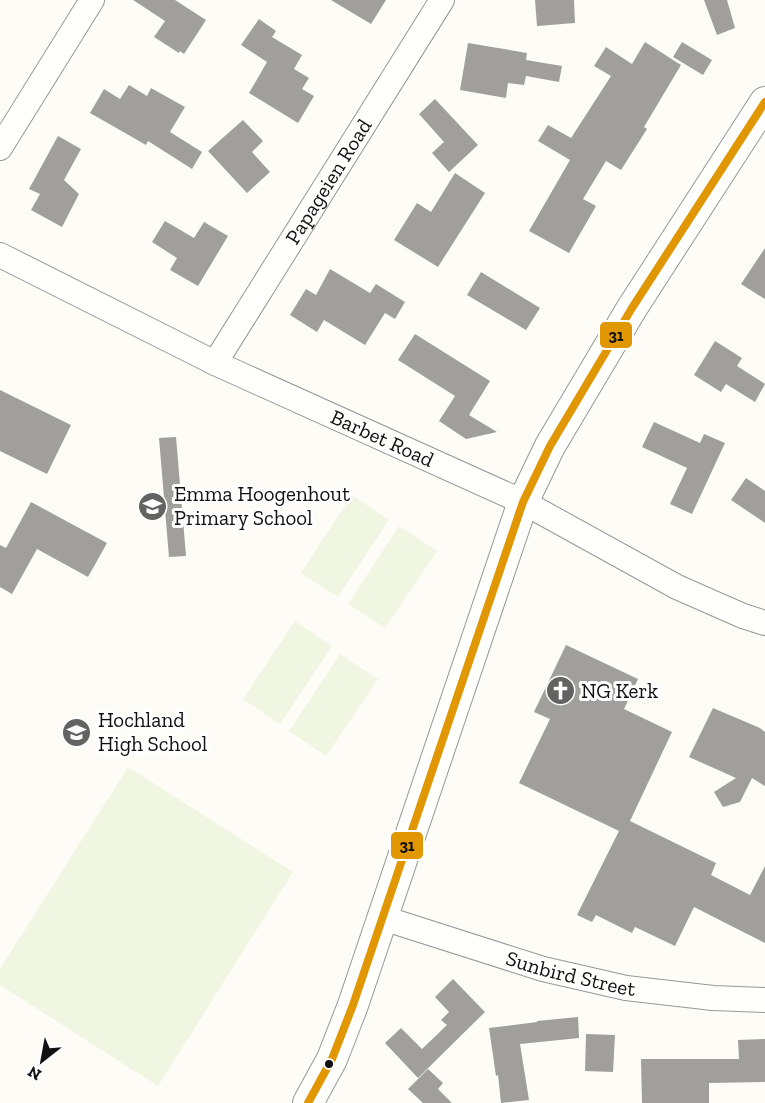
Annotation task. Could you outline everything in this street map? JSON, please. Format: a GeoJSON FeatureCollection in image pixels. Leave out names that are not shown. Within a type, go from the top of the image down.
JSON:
{"type":"FeatureCollection","features":[{"type":"Feature","properties":{"kind":"street"},"geometry":{"type":"LineString","coordinates":[[0,148],[92,0]]}},
{"type":"Feature","properties":{"kind":"street","name":"Papageien Road"},"geometry":{"type":"LineString","coordinates":[[215,363],[442,0]]}},
{"type":"Feature","properties":{"kind":"street"},"geometry":{"type":"LineString","coordinates":[[308,1103],[332,1059],[353,1005],[523,502],[550,446],[632,308],[765,102]]}},
{"type":"Feature","properties":{"kind":"street","name":"Barbet Road"},"geometry":{"type":"LineString","coordinates":[[0,255],[215,363],[523,502],[677,587],[743,616],[765,623]]}},
{"type":"Feature","properties":{"kind":"street","name":"Sunbird Street"},"geometry":{"type":"LineString","coordinates":[[383,918],[543,969],[626,988],[713,998],[765,1000]]}},
{"type":"Feature","properties":{"kind":"green space"},"geometry":{"type":"Polygon","coordinates":[[[352,495],[389,520],[338,597],[301,573],[352,495]]]}},
{"type":"Feature","properties":{"kind":"green space"},"geometry":{"type":"Polygon","coordinates":[[[399,526],[437,551],[385,628],[348,604],[399,526]]]}},
{"type":"Feature","properties":{"kind":"green space"},"geometry":{"type":"Polygon","coordinates":[[[295,621],[332,646],[280,724],[243,699],[295,621]]]}},
{"type":"Feature","properties":{"kind":"green space"},"geometry":{"type":"Polygon","coordinates":[[[340,654],[378,679],[326,756],[289,731],[340,654]]]}},
{"type":"Feature","properties":{"kind":"green space"},"geometry":{"type":"Polygon","coordinates":[[[128,767],[293,872],[158,1086],[0,985],[0,969],[128,767]]]}},
{"type":"Feature","properties":{"kind":"building"},"geometry":{"type":"Polygon","coordinates":[[[133,0],[175,0],[206,20],[184,54],[180,51],[179,53],[154,37],[165,21],[133,0]]]}},
{"type":"Feature","properties":{"kind":"building"},"geometry":{"type":"Polygon","coordinates":[[[331,0],[386,0],[371,24],[331,0]]]}},
{"type":"Feature","properties":{"kind":"building"},"geometry":{"type":"Polygon","coordinates":[[[535,0],[574,0],[575,23],[537,26],[535,0]]]}},
{"type":"Feature","properties":{"kind":"building"},"geometry":{"type":"Polygon","coordinates":[[[704,0],[727,0],[735,28],[717,35],[704,0]]]}},
{"type":"Feature","properties":{"kind":"building"},"geometry":{"type":"Polygon","coordinates":[[[259,19],[276,31],[272,37],[302,55],[294,69],[309,78],[302,89],[314,96],[298,123],[249,93],[267,62],[241,45],[259,19]]]}},
{"type":"Feature","properties":{"kind":"building"},"geometry":{"type":"Polygon","coordinates":[[[645,42],[681,65],[644,127],[647,129],[621,170],[606,161],[583,199],[596,206],[569,253],[529,231],[570,160],[538,141],[548,125],[571,138],[611,76],[594,66],[606,47],[632,64],[645,42]]]}},
{"type":"Feature","properties":{"kind":"building"},"geometry":{"type":"Polygon","coordinates":[[[682,42],[712,60],[703,75],[673,57],[682,42]]]}},
{"type":"Feature","properties":{"kind":"building"},"geometry":{"type":"Polygon","coordinates":[[[468,43],[527,53],[526,60],[562,66],[559,82],[526,76],[524,85],[508,83],[506,98],[460,90],[468,43]]]}},
{"type":"Feature","properties":{"kind":"building"},"geometry":{"type":"Polygon","coordinates":[[[129,85],[147,96],[151,88],[185,107],[170,132],[202,152],[192,169],[148,141],[146,145],[90,113],[104,89],[120,99],[129,85]]]}},
{"type":"Feature","properties":{"kind":"building"},"geometry":{"type":"Polygon","coordinates":[[[435,99],[478,145],[449,172],[432,153],[444,142],[419,114],[435,99]]]}},
{"type":"Feature","properties":{"kind":"building"},"geometry":{"type":"Polygon","coordinates":[[[243,120],[263,141],[252,152],[270,172],[247,193],[208,151],[243,120]]]}},
{"type":"Feature","properties":{"kind":"building"},"geometry":{"type":"Polygon","coordinates":[[[58,136],[81,149],[64,180],[79,194],[62,227],[31,210],[40,194],[29,189],[58,136]]]}},
{"type":"Feature","properties":{"kind":"building"},"geometry":{"type":"Polygon","coordinates":[[[455,173],[485,193],[438,267],[394,240],[417,203],[431,212],[455,173]]]}},
{"type":"Feature","properties":{"kind":"building"},"geometry":{"type":"Polygon","coordinates":[[[165,221],[194,238],[204,222],[228,236],[198,286],[170,270],[177,258],[152,242],[165,221]]]}},
{"type":"Feature","properties":{"kind":"building"},"geometry":{"type":"Polygon","coordinates":[[[765,248],[765,299],[741,284],[765,248]]]}},
{"type":"Feature","properties":{"kind":"building"},"geometry":{"type":"Polygon","coordinates":[[[330,269],[370,293],[376,284],[405,302],[395,319],[385,313],[365,345],[324,320],[317,332],[290,315],[306,289],[316,295],[330,269]]]}},
{"type":"Feature","properties":{"kind":"building"},"geometry":{"type":"Polygon","coordinates":[[[481,272],[540,308],[526,330],[467,295],[481,272]]]}},
{"type":"Feature","properties":{"kind":"building"},"geometry":{"type":"Polygon","coordinates":[[[415,334],[490,381],[469,415],[497,432],[466,439],[439,421],[455,396],[398,360],[415,334]]]}},
{"type":"Feature","properties":{"kind":"building"},"geometry":{"type":"Polygon","coordinates":[[[715,341],[742,358],[737,366],[765,384],[755,402],[726,384],[721,392],[694,375],[715,341]]]}},
{"type":"Feature","properties":{"kind":"building"},"geometry":{"type":"Polygon","coordinates":[[[0,390],[71,425],[47,474],[0,451],[0,390]]]}},
{"type":"Feature","properties":{"kind":"building"},"geometry":{"type":"Polygon","coordinates":[[[654,422],[700,443],[704,434],[725,443],[692,514],[670,504],[687,468],[642,447],[654,422]]]}},
{"type":"Feature","properties":{"kind":"building"},"geometry":{"type":"Polygon","coordinates":[[[176,437],[186,556],[169,557],[159,438],[176,437]]]}},
{"type":"Feature","properties":{"kind":"building"},"geometry":{"type":"Polygon","coordinates":[[[746,478],[765,491],[765,523],[731,500],[746,478]]]}},
{"type":"Feature","properties":{"kind":"building"},"geometry":{"type":"Polygon","coordinates":[[[31,502],[107,543],[88,577],[37,549],[12,594],[0,587],[0,545],[6,548],[31,502]]]}},
{"type":"Feature","properties":{"kind":"building"},"geometry":{"type":"Polygon","coordinates":[[[566,645],[638,679],[624,709],[672,732],[630,821],[716,863],[711,875],[750,895],[765,866],[765,943],[694,907],[675,946],[635,927],[632,933],[596,915],[592,922],[577,915],[619,831],[519,783],[550,719],[534,712],[566,645]]]}},
{"type":"Feature","properties":{"kind":"building"},"geometry":{"type":"Polygon","coordinates":[[[713,708],[765,732],[765,786],[752,778],[740,802],[723,807],[714,792],[736,778],[689,757],[713,708]]]}},
{"type":"Feature","properties":{"kind":"building"},"geometry":{"type":"Polygon","coordinates":[[[453,979],[485,1012],[418,1078],[385,1043],[401,1028],[422,1049],[447,1025],[441,1020],[449,1012],[435,997],[453,979]]]}},
{"type":"Feature","properties":{"kind":"building"},"geometry":{"type":"Polygon","coordinates":[[[578,1017],[579,1038],[520,1044],[529,1100],[501,1103],[489,1028],[578,1017]]]}},
{"type":"Feature","properties":{"kind":"building"},"geometry":{"type":"Polygon","coordinates":[[[586,1034],[615,1035],[613,1072],[585,1071],[586,1034]]]}},
{"type":"Feature","properties":{"kind":"building"},"geometry":{"type":"Polygon","coordinates":[[[765,1039],[765,1082],[709,1083],[709,1103],[642,1103],[641,1059],[739,1059],[738,1040],[765,1039]]]}},
{"type":"Feature","properties":{"kind":"building"},"geometry":{"type":"Polygon","coordinates":[[[428,1069],[443,1083],[438,1089],[452,1103],[423,1103],[408,1089],[428,1069]]]}},
{"type":"Feature","properties":{"kind":"transit line","name":"31"},"geometry":{"type":"LineString","coordinates":[[308,1103],[332,1059],[353,1005],[523,502],[550,446],[632,308],[765,102]]}},
{"type":"Feature","properties":{"kind":"place","name":"Emma Hoogenhout Primary School"},"geometry":{"type":"Point","coordinates":[153,506]}},
{"type":"Feature","properties":{"kind":"place","name":"NG Kerk"},"geometry":{"type":"Point","coordinates":[560,691]}},
{"type":"Feature","properties":{"kind":"place","name":"Hochland High School"},"geometry":{"type":"Point","coordinates":[77,732]}}]}
